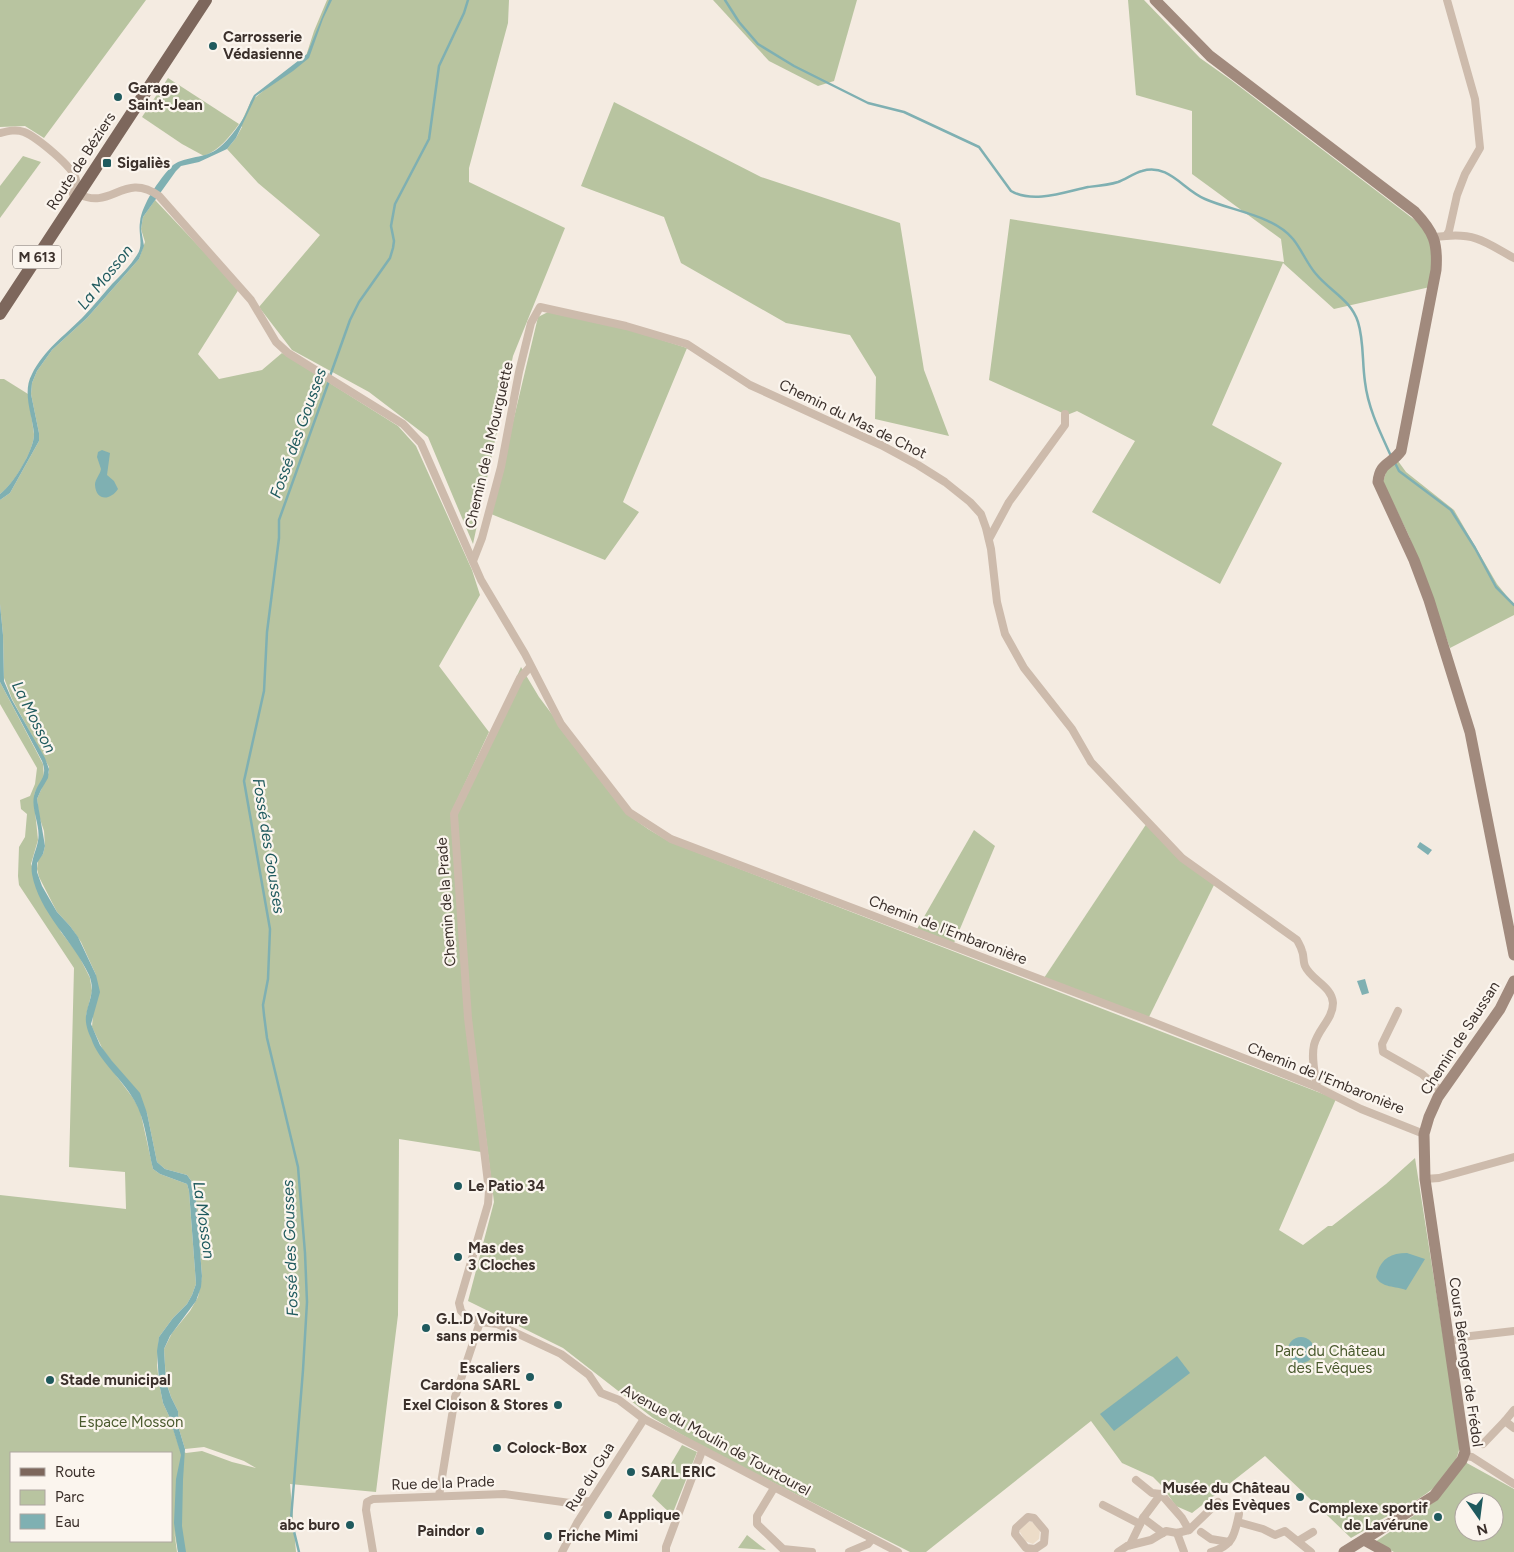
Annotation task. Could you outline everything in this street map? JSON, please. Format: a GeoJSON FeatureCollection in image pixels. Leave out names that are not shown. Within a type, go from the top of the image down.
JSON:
{"type":"FeatureCollection","features":[{"type":"Feature","properties":{"kind":"main road","name":"Route de Béziers"},"geometry":{"type":"LineString","coordinates":[[0,314],[206,0]]}},
{"type":"Feature","properties":{"kind":"street"},"geometry":{"type":"LineString","coordinates":[[1155,0],[1210,56],[1415,212],[1427,225],[1434,237],[1437,252],[1436,270],[1401,451],[1398,456],[1386,464],[1379,472],[1378,482],[1414,560],[1429,600],[1470,732],[1514,950]]}},
{"type":"Feature","properties":{"kind":"street"},"geometry":{"type":"LineString","coordinates":[[1446,236],[1465,174],[1480,148],[1475,99],[1447,0]]}},
{"type":"Feature","properties":{"kind":"street"},"geometry":{"type":"LineString","coordinates":[[0,132],[17,130],[28,135],[50,151],[70,170],[76,181],[72,192],[77,197],[95,199],[134,187],[151,190],[159,196],[251,300],[276,342],[282,348],[295,358],[403,424],[421,443],[481,580],[525,654],[530,667]]}},
{"type":"Feature","properties":{"kind":"street"},"geometry":{"type":"LineString","coordinates":[[1434,237],[1461,234],[1472,236],[1514,258]]}},
{"type":"Feature","properties":{"kind":"street","name":"Chemin de la Mourguette"},"geometry":{"type":"LineString","coordinates":[[473,561],[482,538],[501,467],[519,372],[531,323],[540,307]]}},
{"type":"Feature","properties":{"kind":"street","name":"Chemin du Mas de Chot"},"geometry":{"type":"LineString","coordinates":[[540,307],[626,326],[687,344],[750,385],[881,445],[945,482],[976,507],[981,514],[989,539],[997,602],[1005,634],[1024,668],[1072,729],[1091,762],[1182,858],[1297,940],[1302,951],[1305,967],[1330,993],[1333,1001],[1332,1010],[1314,1045],[1313,1061],[1317,1087]]}},
{"type":"Feature","properties":{"kind":"street"},"geometry":{"type":"LineString","coordinates":[[989,539],[1009,502],[1065,425],[1065,414]]}},
{"type":"Feature","properties":{"kind":"street","name":"Chemin de l'Embaronière"},"geometry":{"type":"LineString","coordinates":[[530,667],[561,724],[629,812],[671,838],[1317,1087],[1361,1109],[1398,1122],[1424,1137]]}},
{"type":"Feature","properties":{"kind":"street","name":"Chemin de la Prade"},"geometry":{"type":"LineString","coordinates":[[486,1153],[468,1018],[454,814],[520,678],[530,667]]}},
{"type":"Feature","properties":{"kind":"street","name":"Chemin de Saussan"},"geometry":{"type":"LineString","coordinates":[[1424,1137],[1429,1117],[1442,1092],[1500,1009],[1514,981]]}},
{"type":"Feature","properties":{"kind":"street"},"geometry":{"type":"LineString","coordinates":[[1398,1012],[1382,1044],[1382,1050],[1422,1074],[1442,1092]]}},
{"type":"Feature","properties":{"kind":"street","name":"Cours Bérenger de Frédol"},"geometry":{"type":"LineString","coordinates":[[1344,1552],[1434,1496],[1468,1456],[1464,1445],[1425,1179],[1424,1137]]}},
{"type":"Feature","properties":{"kind":"street","name":"Avenue du Moulin de Tourtourel"},"geometry":{"type":"LineString","coordinates":[[486,1153],[489,1191],[488,1204],[459,1303],[461,1311],[467,1317],[480,1322],[497,1324],[561,1354],[589,1375],[601,1393],[607,1397],[619,1400],[644,1419],[898,1552]]}},
{"type":"Feature","properties":{"kind":"street"},"geometry":{"type":"LineString","coordinates":[[1425,1179],[1439,1178],[1514,1157]]}},
{"type":"Feature","properties":{"kind":"street"},"geometry":{"type":"LineString","coordinates":[[439,1496],[456,1397],[480,1322]]}},
{"type":"Feature","properties":{"kind":"street"},"geometry":{"type":"LineString","coordinates":[[1449,1342],[1462,1337],[1514,1331]]}},
{"type":"Feature","properties":{"kind":"street"},"geometry":{"type":"LineString","coordinates":[[1514,1410],[1468,1456],[1514,1484]]}},
{"type":"Feature","properties":{"kind":"street","name":"Rue du Gua"},"geometry":{"type":"LineString","coordinates":[[562,1552],[590,1502],[644,1419]]}},
{"type":"Feature","properties":{"kind":"street"},"geometry":{"type":"LineString","coordinates":[[1505,1421],[1514,1428]]}},
{"type":"Feature","properties":{"kind":"street"},"geometry":{"type":"LineString","coordinates":[[666,1552],[666,1547],[702,1451]]}},
{"type":"Feature","properties":{"kind":"street"},"geometry":{"type":"LineString","coordinates":[[1136,1480],[1152,1492],[1161,1494],[1192,1528]]}},
{"type":"Feature","properties":{"kind":"street"},"geometry":{"type":"LineString","coordinates":[[774,1488],[757,1516],[757,1524],[783,1549],[812,1552]]}},
{"type":"Feature","properties":{"kind":"street","name":"Rue de la Prade"},"geometry":{"type":"LineString","coordinates":[[373,1552],[366,1510],[367,1502],[373,1498],[504,1494],[570,1503],[590,1502]]}},
{"type":"Feature","properties":{"kind":"street"},"geometry":{"type":"LineString","coordinates":[[1128,1548],[1142,1521],[1161,1494]]}},
{"type":"Feature","properties":{"kind":"street"},"geometry":{"type":"LineString","coordinates":[[1118,1552],[1151,1540],[1166,1531],[1177,1534],[1192,1528],[1218,1502]]}},
{"type":"Feature","properties":{"kind":"street"},"geometry":{"type":"LineString","coordinates":[[570,1503],[581,1517]]}},
{"type":"Feature","properties":{"kind":"street"},"geometry":{"type":"LineString","coordinates":[[1103,1505],[1142,1521],[1163,1533]]}},
{"type":"Feature","properties":{"kind":"street"},"geometry":{"type":"LineString","coordinates":[[1028,1517],[1034,1518],[1045,1531],[1044,1543],[1030,1551],[1016,1534],[1016,1528],[1028,1517]]}},
{"type":"Feature","properties":{"kind":"street"},"geometry":{"type":"LineString","coordinates":[[1211,1552],[1225,1547],[1229,1542],[1235,1532],[1238,1518],[1276,1534],[1286,1531],[1298,1544],[1310,1552]]}},
{"type":"Feature","properties":{"kind":"street"},"geometry":{"type":"LineString","coordinates":[[1201,1532],[1211,1539],[1229,1542]]}},
{"type":"Feature","properties":{"kind":"street"},"geometry":{"type":"LineString","coordinates":[[1298,1544],[1313,1532]]}},
{"type":"Feature","properties":{"kind":"street"},"geometry":{"type":"LineString","coordinates":[[1177,1534],[1184,1552]]}},
{"type":"Feature","properties":{"kind":"street"},"geometry":{"type":"LineString","coordinates":[[849,1552],[868,1544],[872,1539]]}},
{"type":"Feature","properties":{"kind":"street"},"geometry":{"type":"LineString","coordinates":[[1364,1540],[1386,1552]]}},
{"type":"Feature","properties":{"kind":"green space"},"geometry":{"type":"Polygon","coordinates":[[[0,0],[146,0],[44,138],[25,126],[0,127],[0,0]]]}},
{"type":"Feature","properties":{"kind":"green space"},"geometry":{"type":"Polygon","coordinates":[[[327,0],[509,0],[508,23],[469,168],[469,182],[565,228],[513,356],[473,544],[428,437],[369,392],[292,350],[259,307],[320,235],[258,183],[227,149],[242,127],[240,125],[251,101],[306,56],[327,0]]]}},
{"type":"Feature","properties":{"kind":"green space"},"geometry":{"type":"Polygon","coordinates":[[[713,0],[857,0],[834,81],[818,86],[769,61],[713,0]]]}},
{"type":"Feature","properties":{"kind":"green space"},"geometry":{"type":"Polygon","coordinates":[[[1128,0],[1144,0],[1200,58],[1424,227],[1432,250],[1430,287],[1334,309],[1283,263],[1212,425],[1282,463],[1220,584],[1092,512],[1135,441],[1077,411],[1067,415],[989,380],[1010,219],[1284,262],[1281,239],[1192,174],[1192,111],[1136,95],[1128,0]]]}},
{"type":"Feature","properties":{"kind":"green space"},"geometry":{"type":"Polygon","coordinates":[[[168,78],[239,124],[215,150],[204,156],[182,144],[142,117],[168,78]]]}},
{"type":"Feature","properties":{"kind":"green space"},"geometry":{"type":"Polygon","coordinates":[[[614,102],[761,177],[900,223],[924,370],[949,436],[875,419],[876,377],[850,335],[786,323],[681,263],[664,217],[581,186],[614,102]]]}},
{"type":"Feature","properties":{"kind":"green space"},"geometry":{"type":"Polygon","coordinates":[[[23,156],[41,162],[0,218],[0,186],[23,156]]]}},
{"type":"Feature","properties":{"kind":"green space","name":"Espace Mosson"},"geometry":{"type":"Polygon","coordinates":[[[155,200],[239,289],[198,354],[219,379],[262,370],[282,353],[398,426],[416,446],[472,570],[480,595],[439,666],[489,732],[451,813],[481,1152],[399,1139],[398,1315],[376,1492],[290,1484],[296,1552],[178,1552],[174,1530],[177,1552],[0,1552],[0,1195],[126,1209],[125,1172],[69,1167],[74,968],[19,885],[19,847],[25,837],[27,814],[21,809],[20,800],[30,796],[35,784],[37,768],[0,704],[0,682],[43,764],[44,777],[35,792],[34,801],[38,840],[31,864],[61,932],[78,954],[90,978],[92,991],[86,1016],[106,1062],[140,1110],[153,1169],[160,1174],[187,1184],[189,1191],[196,1284],[187,1304],[173,1318],[159,1337],[157,1365],[163,1403],[180,1450],[186,1453],[202,1451],[256,1468],[244,1461],[204,1447],[185,1449],[179,1429],[178,1411],[166,1381],[164,1349],[172,1333],[190,1311],[198,1297],[202,1276],[195,1186],[187,1175],[165,1169],[157,1162],[147,1113],[103,1050],[92,1027],[96,975],[81,942],[57,912],[39,877],[37,869],[38,860],[43,854],[45,846],[44,831],[39,816],[37,799],[49,772],[49,767],[12,699],[4,678],[0,604],[0,500],[10,493],[39,441],[31,394],[32,383],[37,371],[52,350],[87,318],[139,259],[145,242],[141,229],[143,217],[155,200]]]}},
{"type":"Feature","properties":{"kind":"green space"},"geometry":{"type":"Polygon","coordinates":[[[550,311],[627,329],[687,348],[623,502],[639,512],[605,560],[491,514],[538,317],[550,311]]]}},
{"type":"Feature","properties":{"kind":"green space"},"geometry":{"type":"Polygon","coordinates":[[[0,379],[4,379],[28,394],[34,434],[31,449],[22,467],[11,483],[0,494],[0,379]]]}},
{"type":"Feature","properties":{"kind":"green space"},"geometry":{"type":"Polygon","coordinates":[[[1398,461],[1406,472],[1454,510],[1497,584],[1514,605],[1514,615],[1450,648],[1409,536],[1383,482],[1388,466],[1398,461]]]}},
{"type":"Feature","properties":{"kind":"green space","name":"Parc du Château des Evêques"},"geometry":{"type":"Polygon","coordinates":[[[521,667],[539,697],[627,814],[670,842],[1336,1099],[1279,1230],[1303,1245],[1328,1226],[1332,1226],[1386,1184],[1415,1158],[1460,1444],[1457,1457],[1451,1469],[1442,1480],[1421,1498],[1351,1538],[1265,1456],[1192,1513],[1176,1506],[1153,1477],[1122,1463],[1091,1421],[926,1552],[910,1552],[703,1447],[653,1418],[563,1348],[468,1301],[494,1202],[469,1001],[456,815],[521,667]]]}},
{"type":"Feature","properties":{"kind":"green space"},"geometry":{"type":"Polygon","coordinates":[[[1147,823],[1214,885],[1149,1017],[1044,978],[1147,823]]]}},
{"type":"Feature","properties":{"kind":"green space"},"geometry":{"type":"Polygon","coordinates":[[[974,830],[995,846],[954,943],[917,929],[974,830]]]}},
{"type":"Feature","properties":{"kind":"green space"},"geometry":{"type":"Polygon","coordinates":[[[682,1445],[697,1452],[672,1515],[652,1496],[682,1445]]]}},
{"type":"Feature","properties":{"kind":"green space","name":"Complexe sportif de Lavérune"},"geometry":{"type":"Polygon","coordinates":[[[1465,1462],[1514,1489],[1514,1552],[1394,1552],[1375,1542],[1437,1500],[1465,1462]]]}},
{"type":"Feature","properties":{"kind":"green space"},"geometry":{"type":"Polygon","coordinates":[[[747,1535],[766,1550],[738,1548],[747,1535]]]}},
{"type":"Feature","properties":{"kind":"shaded area"},"geometry":{"type":"Polygon","coordinates":[[[1028,1522],[1032,1522],[1040,1530],[1039,1539],[1033,1544],[1025,1541],[1020,1532],[1020,1529],[1028,1522]]]}},
{"type":"Feature","properties":{"kind":"water"},"geometry":{"type":"Polygon","coordinates":[[[329,0],[332,0],[309,58],[256,96],[236,138],[227,149],[199,162],[181,166],[176,171],[143,217],[141,229],[144,246],[139,259],[87,318],[52,350],[37,371],[32,383],[31,394],[39,441],[10,493],[0,500],[0,494],[11,483],[31,448],[34,433],[28,403],[28,388],[29,381],[37,365],[48,350],[90,310],[137,255],[140,247],[141,215],[156,185],[166,172],[176,163],[211,153],[227,140],[243,119],[254,95],[307,54],[329,0]]]}},
{"type":"Feature","properties":{"kind":"water"},"geometry":{"type":"Polygon","coordinates":[[[102,450],[110,453],[107,475],[114,481],[118,489],[111,496],[104,498],[98,494],[95,485],[101,469],[97,457],[98,452],[102,450]]]}},
{"type":"Feature","properties":{"kind":"water"},"geometry":{"type":"Polygon","coordinates":[[[0,604],[4,681],[12,700],[45,758],[49,769],[48,778],[37,799],[45,846],[43,854],[37,863],[37,872],[42,886],[57,912],[78,937],[96,975],[100,992],[91,1024],[100,1045],[140,1093],[147,1113],[157,1162],[165,1169],[187,1175],[195,1186],[202,1276],[201,1287],[196,1301],[170,1336],[164,1349],[166,1382],[178,1411],[179,1429],[185,1449],[182,1526],[186,1552],[178,1552],[174,1523],[176,1479],[181,1455],[163,1403],[159,1383],[157,1351],[159,1337],[173,1318],[187,1304],[196,1284],[189,1191],[187,1184],[160,1174],[153,1169],[144,1125],[138,1108],[129,1092],[99,1055],[88,1030],[86,1016],[92,986],[89,975],[49,914],[36,888],[32,874],[32,865],[39,835],[33,801],[35,791],[43,776],[44,767],[0,682],[0,604]]]}},
{"type":"Feature","properties":{"kind":"water"},"geometry":{"type":"Polygon","coordinates":[[[1420,842],[1432,850],[1428,855],[1417,847],[1420,842]]]}},
{"type":"Feature","properties":{"kind":"water"},"geometry":{"type":"Polygon","coordinates":[[[1365,979],[1369,993],[1362,995],[1357,981],[1365,979]]]}},
{"type":"Feature","properties":{"kind":"water"},"geometry":{"type":"Polygon","coordinates":[[[1407,1253],[1425,1259],[1406,1290],[1385,1285],[1378,1281],[1376,1277],[1378,1271],[1386,1259],[1395,1254],[1407,1253]]]}},
{"type":"Feature","properties":{"kind":"water"},"geometry":{"type":"Polygon","coordinates":[[[1301,1337],[1310,1341],[1314,1350],[1310,1359],[1301,1363],[1292,1359],[1288,1350],[1292,1341],[1301,1337]]]}},
{"type":"Feature","properties":{"kind":"water"},"geometry":{"type":"Polygon","coordinates":[[[1177,1356],[1190,1373],[1114,1431],[1100,1414],[1177,1356]]]}},
{"type":"Feature","properties":{"kind":"waterway","name":"Fossé des Gousses"},"geometry":{"type":"LineString","coordinates":[[330,376],[350,320],[359,302],[390,258],[394,241],[391,226],[395,204],[429,139],[439,66],[464,13],[468,0]]}},
{"type":"Feature","properties":{"kind":"waterway"},"geometry":{"type":"LineString","coordinates":[[725,0],[739,22],[758,44],[794,66],[868,103],[904,112],[979,147],[1011,191],[1020,195],[1029,197],[1049,196],[1115,183],[1139,172],[1152,170],[1168,174],[1205,199],[1252,214],[1275,224],[1293,239],[1316,274],[1355,314],[1361,337],[1364,374],[1369,401],[1391,456]]}},
{"type":"Feature","properties":{"kind":"waterway","name":"Fossé des Gousses"},"geometry":{"type":"LineString","coordinates":[[299,1552],[291,1519],[307,1302],[305,1253],[298,1167],[267,1038],[264,1015],[263,1005],[268,979],[270,929],[244,781],[264,691],[267,632],[279,538],[279,520],[329,381]]}},
{"type":"Feature","properties":{"kind":"waterway"},"geometry":{"type":"LineString","coordinates":[[1395,463],[1399,471],[1451,510],[1475,548],[1496,587],[1514,605]]}},
{"type":"Feature","properties":{"kind":"place","name":"Carrosserie Védasienne"},"geometry":{"type":"Point","coordinates":[213,46]}},
{"type":"Feature","properties":{"kind":"place","name":"Garage Saint-Jean"},"geometry":{"type":"Point","coordinates":[118,97]}},
{"type":"Feature","properties":{"kind":"place","name":"Sigaliès"},"geometry":{"type":"Point","coordinates":[107,163]}},
{"type":"Feature","properties":{"kind":"place","name":"Le Patio 34"},"geometry":{"type":"Point","coordinates":[458,1186]}},
{"type":"Feature","properties":{"kind":"place","name":"Mas des 3 Cloches"},"geometry":{"type":"Point","coordinates":[458,1257]}},
{"type":"Feature","properties":{"kind":"place","name":"G.L.D Voiture sans permis"},"geometry":{"type":"Point","coordinates":[426,1328]}},
{"type":"Feature","properties":{"kind":"place","name":"Escaliers Cardona SARL"},"geometry":{"type":"Point","coordinates":[530,1377]}},
{"type":"Feature","properties":{"kind":"place","name":"Stade municipal"},"geometry":{"type":"Point","coordinates":[50,1380]}},
{"type":"Feature","properties":{"kind":"place","name":"Exel Cloison & Stores"},"geometry":{"type":"Point","coordinates":[558,1405]}},
{"type":"Feature","properties":{"kind":"place","name":"Colock-Box"},"geometry":{"type":"Point","coordinates":[497,1448]}},
{"type":"Feature","properties":{"kind":"place","name":"SARL ERIC"},"geometry":{"type":"Point","coordinates":[631,1472]}},
{"type":"Feature","properties":{"kind":"place","name":"Musée du Château des Evèques"},"geometry":{"type":"Point","coordinates":[1300,1497]}},
{"type":"Feature","properties":{"kind":"place","name":"Applique"},"geometry":{"type":"Point","coordinates":[608,1515]}},
{"type":"Feature","properties":{"kind":"place","name":"Complexe sportif de Lavérune"},"geometry":{"type":"Point","coordinates":[1438,1517]}},
{"type":"Feature","properties":{"kind":"place","name":"abc buro"},"geometry":{"type":"Point","coordinates":[350,1525]}},
{"type":"Feature","properties":{"kind":"place","name":"Paindor"},"geometry":{"type":"Point","coordinates":[480,1531]}},
{"type":"Feature","properties":{"kind":"place","name":"Friche Mimi"},"geometry":{"type":"Point","coordinates":[548,1536]}},
{"type":"Feature","properties":{"kind":"water label","name":"La Mosson"},"geometry":{"type":"Point","coordinates":[105,277]}},
{"type":"Feature","properties":{"kind":"water label","name":"La Mosson"},"geometry":{"type":"Point","coordinates":[34,717]}},
{"type":"Feature","properties":{"kind":"water label","name":"La Mosson"},"geometry":{"type":"Point","coordinates":[204,1220]}}]}
